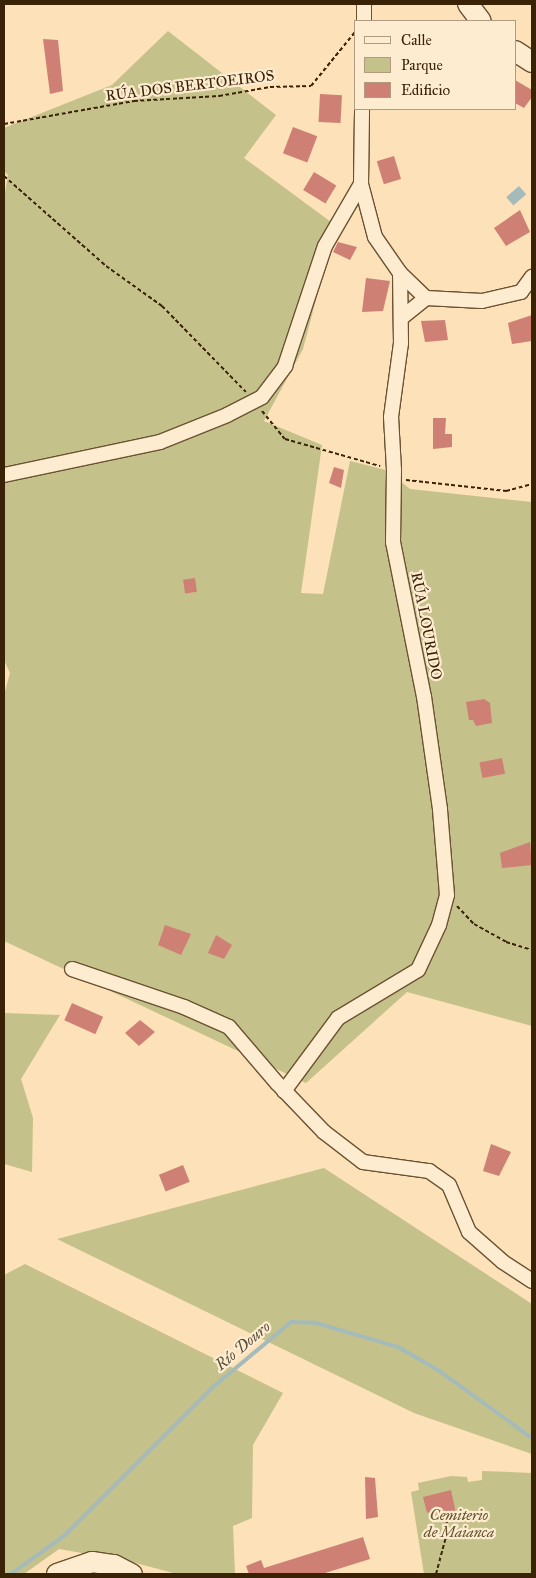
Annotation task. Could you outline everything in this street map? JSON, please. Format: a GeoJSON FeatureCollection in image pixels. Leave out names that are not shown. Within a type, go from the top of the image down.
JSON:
{"type":"FeatureCollection","features":[{"type":"Feature","properties":{"kind":"street"},"geometry":{"type":"LineString","coordinates":[[364,4],[364,20]]}},
{"type":"Feature","properties":{"kind":"street"},"geometry":{"type":"LineString","coordinates":[[468,4],[480,20]]}},
{"type":"Feature","properties":{"kind":"street"},"geometry":{"type":"LineString","coordinates":[[516,51],[532,62]]}},
{"type":"Feature","properties":{"kind":"street"},"geometry":{"type":"LineString","coordinates":[[362,110],[361,184],[376,237],[400,273],[426,298]]}},
{"type":"Feature","properties":{"kind":"street"},"geometry":{"type":"LineString","coordinates":[[4,475],[160,442],[262,397],[285,366],[325,246],[361,184]]}},
{"type":"Feature","properties":{"kind":"street","name":"RÚA LOURIDO"},"geometry":{"type":"LineString","coordinates":[[284,1091],[338,1018],[418,970],[439,925],[447,895],[440,809],[424,697],[393,542],[394,470],[391,417],[400,318],[400,273]]}},
{"type":"Feature","properties":{"kind":"street"},"geometry":{"type":"LineString","coordinates":[[400,318],[426,298],[482,301],[520,292],[532,277]]}},
{"type":"Feature","properties":{"kind":"street"},"geometry":{"type":"LineString","coordinates":[[72,969],[184,1007],[229,1027],[284,1091],[324,1132],[363,1162],[429,1171],[449,1185],[469,1232],[503,1262],[532,1281]]}},
{"type":"Feature","properties":{"kind":"street"},"geometry":{"type":"LineString","coordinates":[[57,1574],[92,1562],[114,1565],[132,1574]]}},
{"type":"Feature","properties":{"kind":"path","name":"RÚA DOS BERTOEIROS"},"geometry":{"type":"LineString","coordinates":[[4,124],[134,101],[219,96],[270,87],[311,86],[354,33]]}},
{"type":"Feature","properties":{"kind":"path"},"geometry":{"type":"LineString","coordinates":[[4,176],[106,266],[162,306],[254,401],[285,439],[394,470],[406,480],[506,491],[532,484]]}},
{"type":"Feature","properties":{"kind":"path"},"geometry":{"type":"LineString","coordinates":[[447,895],[474,924],[506,942],[532,950]]}},
{"type":"Feature","properties":{"kind":"path"},"geometry":{"type":"LineString","coordinates":[[436,1574],[446,1536],[447,1516]]}},
{"type":"Feature","properties":{"kind":"green space"},"geometry":{"type":"Polygon","coordinates":[[[168,31],[276,115],[244,158],[331,222],[322,277],[303,349],[264,421],[322,445],[301,593],[323,594],[350,461],[386,470],[410,489],[532,502],[532,1026],[407,992],[306,1083],[4,941],[4,695],[10,673],[4,660],[4,197],[8,175],[4,171],[4,128],[112,85],[168,31]]]}},
{"type":"Feature","properties":{"kind":"green space"},"geometry":{"type":"Polygon","coordinates":[[[4,1013],[60,1015],[21,1079],[33,1118],[32,1172],[4,1164],[4,1013]]]}},
{"type":"Feature","properties":{"kind":"green space"},"geometry":{"type":"Polygon","coordinates":[[[324,1168],[532,1304],[532,1454],[414,1413],[57,1239],[324,1168]]]}},
{"type":"Feature","properties":{"kind":"green space"},"geometry":{"type":"Polygon","coordinates":[[[25,1264],[283,1393],[253,1445],[252,1518],[233,1526],[235,1574],[177,1574],[128,1561],[59,1549],[24,1574],[4,1574],[4,1275],[25,1264]]]}},
{"type":"Feature","properties":{"kind":"green space","name":"Cemiterio de Maianca"},"geometry":{"type":"Polygon","coordinates":[[[482,1471],[532,1473],[532,1574],[424,1574],[411,1492],[419,1490],[418,1483],[451,1476],[467,1477],[468,1482],[482,1480],[482,1471]]]}},
{"type":"Feature","properties":{"kind":"water"},"geometry":{"type":"Polygon","coordinates":[[[519,186],[526,194],[513,205],[506,197],[519,186]]]}},
{"type":"Feature","properties":{"kind":"building"},"geometry":{"type":"Polygon","coordinates":[[[43,39],[58,40],[63,91],[50,94],[43,39]]]}},
{"type":"Feature","properties":{"kind":"building"},"geometry":{"type":"Polygon","coordinates":[[[516,81],[532,90],[532,97],[524,108],[516,104],[516,81]]]}},
{"type":"Feature","properties":{"kind":"building"},"geometry":{"type":"Polygon","coordinates":[[[320,94],[342,95],[341,123],[319,122],[320,94]]]}},
{"type":"Feature","properties":{"kind":"building"},"geometry":{"type":"Polygon","coordinates":[[[293,127],[317,136],[307,162],[283,153],[293,127]]]}},
{"type":"Feature","properties":{"kind":"building"},"geometry":{"type":"Polygon","coordinates":[[[394,156],[401,179],[384,184],[377,161],[394,156]]]}},
{"type":"Feature","properties":{"kind":"building"},"geometry":{"type":"Polygon","coordinates":[[[314,172],[336,185],[325,203],[303,190],[314,172]]]}},
{"type":"Feature","properties":{"kind":"building"},"geometry":{"type":"Polygon","coordinates":[[[520,210],[530,232],[506,246],[494,228],[520,210]]]}},
{"type":"Feature","properties":{"kind":"building"},"geometry":{"type":"Polygon","coordinates":[[[338,242],[357,247],[350,260],[333,252],[338,242]]]}},
{"type":"Feature","properties":{"kind":"building"},"geometry":{"type":"Polygon","coordinates":[[[366,278],[390,281],[383,311],[362,312],[366,278]]]}},
{"type":"Feature","properties":{"kind":"building"},"geometry":{"type":"Polygon","coordinates":[[[532,315],[532,341],[512,344],[508,323],[532,315]]]}},
{"type":"Feature","properties":{"kind":"building"},"geometry":{"type":"Polygon","coordinates":[[[445,320],[448,340],[425,342],[421,321],[445,320]]]}},
{"type":"Feature","properties":{"kind":"building"},"geometry":{"type":"Polygon","coordinates":[[[433,418],[446,418],[445,434],[452,434],[452,447],[433,449],[433,418]]]}},
{"type":"Feature","properties":{"kind":"building"},"geometry":{"type":"Polygon","coordinates":[[[334,467],[344,470],[341,488],[329,483],[334,467]]]}},
{"type":"Feature","properties":{"kind":"building"},"geometry":{"type":"Polygon","coordinates":[[[195,578],[197,592],[185,594],[183,580],[195,578]]]}},
{"type":"Feature","properties":{"kind":"building"},"geometry":{"type":"Polygon","coordinates":[[[484,699],[490,703],[492,723],[476,726],[473,720],[469,720],[466,702],[484,699]]]}},
{"type":"Feature","properties":{"kind":"building"},"geometry":{"type":"Polygon","coordinates":[[[502,758],[505,774],[482,778],[479,762],[502,758]]]}},
{"type":"Feature","properties":{"kind":"building"},"geometry":{"type":"Polygon","coordinates":[[[530,842],[532,865],[502,868],[500,853],[530,842]]]}},
{"type":"Feature","properties":{"kind":"building"},"geometry":{"type":"Polygon","coordinates":[[[165,925],[191,934],[181,955],[158,945],[165,925]]]}},
{"type":"Feature","properties":{"kind":"building"},"geometry":{"type":"Polygon","coordinates":[[[216,935],[232,945],[224,959],[208,953],[216,935]]]}},
{"type":"Feature","properties":{"kind":"building"},"geometry":{"type":"Polygon","coordinates":[[[72,1003],[103,1017],[95,1034],[64,1020],[72,1003]]]}},
{"type":"Feature","properties":{"kind":"building"},"geometry":{"type":"Polygon","coordinates":[[[140,1020],[155,1032],[139,1046],[125,1033],[140,1020]]]}},
{"type":"Feature","properties":{"kind":"building"},"geometry":{"type":"Polygon","coordinates":[[[491,1144],[511,1152],[499,1176],[483,1171],[491,1144]]]}},
{"type":"Feature","properties":{"kind":"building"},"geometry":{"type":"Polygon","coordinates":[[[183,1165],[190,1182],[166,1191],[159,1175],[183,1165]]]}},
{"type":"Feature","properties":{"kind":"building"},"geometry":{"type":"Polygon","coordinates":[[[365,1477],[375,1478],[378,1517],[366,1519],[365,1477]]]}},
{"type":"Feature","properties":{"kind":"building"},"geometry":{"type":"Polygon","coordinates":[[[451,1490],[456,1513],[438,1518],[436,1510],[427,1513],[423,1497],[451,1490]]]}},
{"type":"Feature","properties":{"kind":"building"},"geometry":{"type":"Polygon","coordinates":[[[363,1537],[370,1559],[322,1574],[249,1574],[246,1566],[261,1560],[264,1568],[363,1537]]]}},
{"type":"Feature","properties":{"kind":"waterway","name":"Río Douro"},"geometry":{"type":"LineString","coordinates":[[11,1574],[65,1535],[213,1387],[291,1322],[316,1323],[398,1347],[438,1370],[532,1438]]}}]}
